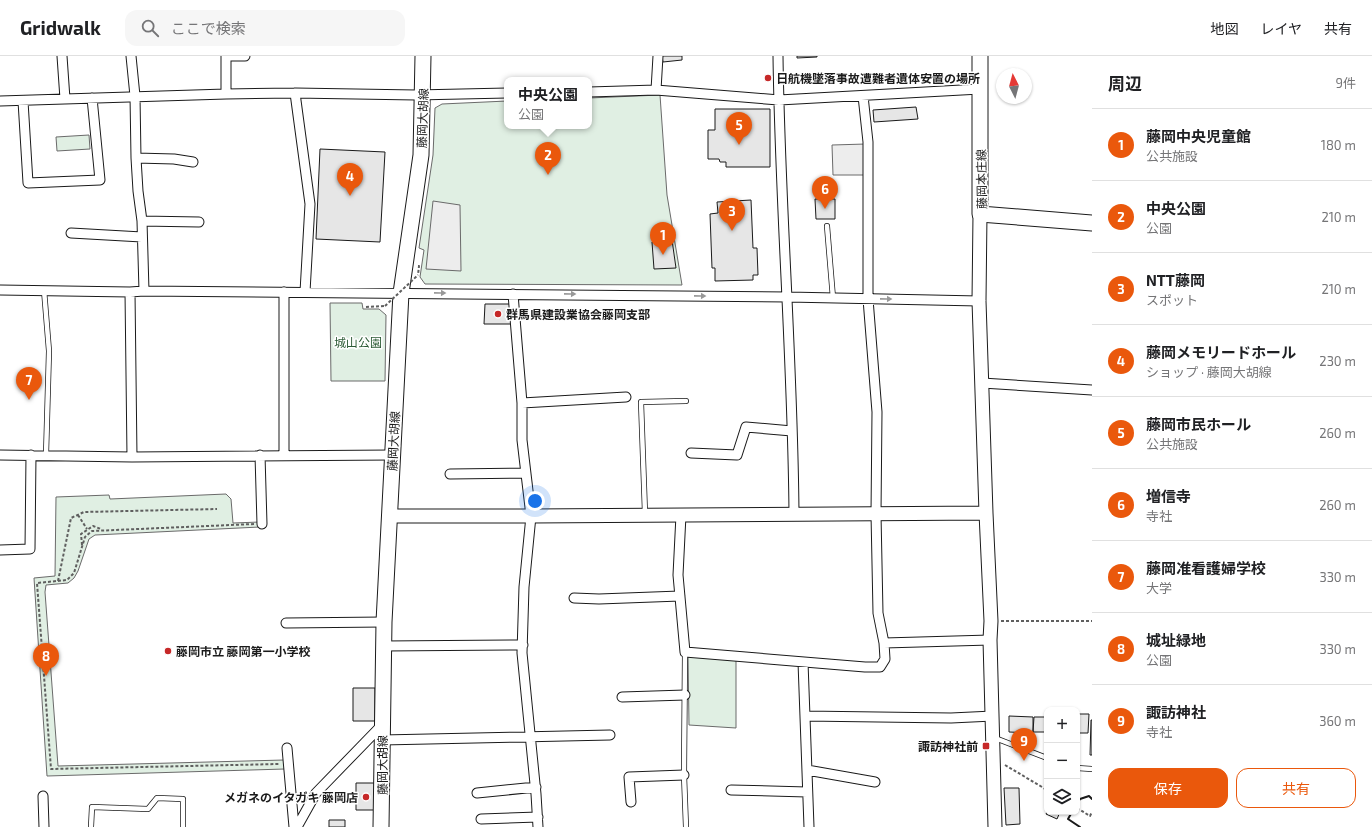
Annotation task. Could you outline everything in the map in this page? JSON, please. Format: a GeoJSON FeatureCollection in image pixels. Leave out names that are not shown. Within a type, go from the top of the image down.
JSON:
{"type":"FeatureCollection","features":[{"type":"Feature","properties":{"kind":"main road","name":"藤岡大胡線"},"geometry":{"type":"LineString","coordinates":[[381,827],[384,622],[392,455],[401,293],[421,155],[423,56]]}},
{"type":"Feature","properties":{"kind":"main road","name":"藤岡本庄線"},"geometry":{"type":"LineString","coordinates":[[980,56],[980,214],[1092,223]]}},
{"type":"Feature","properties":{"kind":"street"},"geometry":{"type":"LineString","coordinates":[[62,56],[65,99]]}},
{"type":"Feature","properties":{"kind":"street"},"geometry":{"type":"LineString","coordinates":[[131,56],[135,96],[138,191],[142,221],[144,291]]}},
{"type":"Feature","properties":{"kind":"street"},"geometry":{"type":"LineString","coordinates":[[226,94],[226,56],[245,56]]}},
{"type":"Feature","properties":{"kind":"street"},"geometry":{"type":"LineString","coordinates":[[656,90],[658,56]]}},
{"type":"Feature","properties":{"kind":"street"},"geometry":{"type":"LineString","coordinates":[[778,56],[788,297],[794,515]]}},
{"type":"Feature","properties":{"kind":"street"},"geometry":{"type":"LineString","coordinates":[[592,92],[656,90],[779,100],[980,90]]}},
{"type":"Feature","properties":{"kind":"street"},"geometry":{"type":"LineString","coordinates":[[295,93],[310,204],[305,292]]}},
{"type":"Feature","properties":{"kind":"street"},"geometry":{"type":"LineString","coordinates":[[0,101],[135,96],[295,93],[423,95],[504,94]]}},
{"type":"Feature","properties":{"kind":"street"},"geometry":{"type":"LineString","coordinates":[[681,515],[678,575],[686,652],[865,667],[880,666],[885,659],[884,643],[878,613],[876,514],[877,412],[868,299],[868,142],[863,96]]}},
{"type":"Feature","properties":{"kind":"street"},"geometry":{"type":"LineString","coordinates":[[23,101],[28,183],[100,180],[92,98]]}},
{"type":"Feature","properties":{"kind":"street"},"geometry":{"type":"LineString","coordinates":[[136,158],[174,159],[193,162]]}},
{"type":"Feature","properties":{"kind":"street"},"geometry":{"type":"LineString","coordinates":[[980,214],[979,300],[991,621],[990,640],[995,827]]}},
{"type":"Feature","properties":{"kind":"street"},"geometry":{"type":"LineString","coordinates":[[142,221],[199,222]]}},
{"type":"Feature","properties":{"kind":"street"},"geometry":{"type":"LineString","coordinates":[[71,233],[142,236]]}},
{"type":"Feature","properties":{"kind":"street"},"geometry":{"type":"LineString","coordinates":[[0,290],[513,294],[979,300]]}},
{"type":"Feature","properties":{"kind":"street"},"geometry":{"type":"LineString","coordinates":[[130,292],[132,457]]}},
{"type":"Feature","properties":{"kind":"street"},"geometry":{"type":"LineString","coordinates":[[284,292],[284,455]]}},
{"type":"Feature","properties":{"kind":"street"},"geometry":{"type":"LineString","coordinates":[[513,294],[522,403],[522,440],[531,516],[524,587],[523,645],[530,738],[536,787],[538,827]]}},
{"type":"Feature","properties":{"kind":"street"},"geometry":{"type":"LineString","coordinates":[[982,383],[1092,390]]}},
{"type":"Feature","properties":{"kind":"street"},"geometry":{"type":"LineString","coordinates":[[522,403],[626,397]]}},
{"type":"Feature","properties":{"kind":"street"},"geometry":{"type":"LineString","coordinates":[[691,453],[737,455],[746,427],[792,431]]}},
{"type":"Feature","properties":{"kind":"street"},"geometry":{"type":"LineString","coordinates":[[0,550],[30,549],[31,454]]}},
{"type":"Feature","properties":{"kind":"street"},"geometry":{"type":"LineString","coordinates":[[0,455],[46,454],[132,457],[392,455]]}},
{"type":"Feature","properties":{"kind":"street"},"geometry":{"type":"LineString","coordinates":[[260,455],[262,524]]}},
{"type":"Feature","properties":{"kind":"street"},"geometry":{"type":"LineString","coordinates":[[450,474],[526,473]]}},
{"type":"Feature","properties":{"kind":"street"},"geometry":{"type":"LineString","coordinates":[[389,516],[986,513]]}},
{"type":"Feature","properties":{"kind":"street"},"geometry":{"type":"LineString","coordinates":[[574,598],[599,600],[680,596]]}},
{"type":"Feature","properties":{"kind":"street"},"geometry":{"type":"LineString","coordinates":[[286,623],[384,622]]}},
{"type":"Feature","properties":{"kind":"street"},"geometry":{"type":"LineString","coordinates":[[884,643],[990,640]]}},
{"type":"Feature","properties":{"kind":"street"},"geometry":{"type":"LineString","coordinates":[[384,646],[523,645]]}},
{"type":"Feature","properties":{"kind":"street"},"geometry":{"type":"LineString","coordinates":[[803,662],[809,827]]}},
{"type":"Feature","properties":{"kind":"street"},"geometry":{"type":"LineString","coordinates":[[622,697],[685,695]]}},
{"type":"Feature","properties":{"kind":"street"},"geometry":{"type":"LineString","coordinates":[[805,716],[951,718],[993,716]]}},
{"type":"Feature","properties":{"kind":"street"},"geometry":{"type":"LineString","coordinates":[[295,827],[316,793],[382,725]]}},
{"type":"Feature","properties":{"kind":"street"},"geometry":{"type":"LineString","coordinates":[[382,740],[530,738],[610,735]]}},
{"type":"Feature","properties":{"kind":"street"},"geometry":{"type":"LineString","coordinates":[[287,748],[295,827]]}},
{"type":"Feature","properties":{"kind":"street"},"geometry":{"type":"LineString","coordinates":[[807,770],[875,782]]}},
{"type":"Feature","properties":{"kind":"street"},"geometry":{"type":"LineString","coordinates":[[632,802],[630,777],[684,775]]}},
{"type":"Feature","properties":{"kind":"street"},"geometry":{"type":"LineString","coordinates":[[477,793],[536,787]]}},
{"type":"Feature","properties":{"kind":"street"},"geometry":{"type":"LineString","coordinates":[[730,790],[807,792]]}},
{"type":"Feature","properties":{"kind":"street"},"geometry":{"type":"LineString","coordinates":[[43,796],[44,827]]}},
{"type":"Feature","properties":{"kind":"street"},"geometry":{"type":"LineString","coordinates":[[481,819],[538,817]]}},
{"type":"Feature","properties":{"kind":"lane"},"geometry":{"type":"LineString","coordinates":[[827,226],[833,298]]}},
{"type":"Feature","properties":{"kind":"lane"},"geometry":{"type":"LineString","coordinates":[[44,290],[49,351],[46,454]]}},
{"type":"Feature","properties":{"kind":"lane"},"geometry":{"type":"LineString","coordinates":[[645,515],[641,402],[686,401]]}},
{"type":"Feature","properties":{"kind":"lane"},"geometry":{"type":"LineString","coordinates":[[686,652],[684,775],[686,827]]}},
{"type":"Feature","properties":{"kind":"lane"},"geometry":{"type":"LineString","coordinates":[[993,737],[1044,757]]}},
{"type":"Feature","properties":{"kind":"lane"},"geometry":{"type":"LineString","coordinates":[[1080,768],[1092,769]]}},
{"type":"Feature","properties":{"kind":"lane"},"geometry":{"type":"LineString","coordinates":[[91,827],[92,807],[148,809],[157,798],[183,799],[183,827]]}},
{"type":"Feature","properties":{"kind":"path"},"geometry":{"type":"LineString","coordinates":[[366,307],[385,306],[418,275],[419,266]]}},
{"type":"Feature","properties":{"kind":"path"},"geometry":{"type":"LineString","coordinates":[[58,581],[71,518],[84,512],[217,509]]}},
{"type":"Feature","properties":{"kind":"path"},"geometry":{"type":"LineString","coordinates":[[78,515],[87,530]]}},
{"type":"Feature","properties":{"kind":"path"},"geometry":{"type":"LineString","coordinates":[[262,524],[92,531],[85,537],[74,573],[67,580],[37,582],[51,769],[288,764]]}},
{"type":"Feature","properties":{"kind":"path"},"geometry":{"type":"LineString","coordinates":[[82,546],[81,534],[92,526],[103,530]]}},
{"type":"Feature","properties":{"kind":"path"},"geometry":{"type":"LineString","coordinates":[[991,621],[1092,621]]}},
{"type":"Feature","properties":{"kind":"path"},"geometry":{"type":"LineString","coordinates":[[994,759],[1044,788]]}},
{"type":"Feature","properties":{"kind":"path"},"geometry":{"type":"LineString","coordinates":[[1080,810],[1090,816],[1092,812]]}},
{"type":"Feature","properties":{"kind":"green space"},"geometry":{"type":"Polygon","coordinates":[[[660,95],[667,195],[682,285],[425,284],[420,277],[424,250],[419,248],[433,155],[435,108],[442,104],[504,101],[504,129],[592,129],[592,98],[660,95]]]}},
{"type":"Feature","properties":{"kind":"green space"},"geometry":{"type":"Polygon","coordinates":[[[89,135],[90,149],[57,151],[56,137],[89,135]]]}},
{"type":"Feature","properties":{"kind":"green space","name":"城山公園"},"geometry":{"type":"Polygon","coordinates":[[[330,303],[362,303],[363,309],[379,309],[386,315],[385,381],[331,381],[330,303]]]}},
{"type":"Feature","properties":{"kind":"green space"},"geometry":{"type":"Polygon","coordinates":[[[226,494],[231,499],[233,523],[260,522],[260,527],[95,535],[89,539],[78,571],[74,578],[68,583],[46,585],[45,592],[58,766],[284,760],[285,769],[47,776],[34,578],[55,576],[56,497],[109,495],[110,499],[226,494]]]}},
{"type":"Feature","properties":{"kind":"green space"},"geometry":{"type":"Polygon","coordinates":[[[688,655],[736,659],[736,728],[689,725],[688,655]]]}},
{"type":"Feature","properties":{"kind":"shaded area"},"geometry":{"type":"Polygon","coordinates":[[[866,144],[865,175],[833,175],[832,145],[866,144]]]}},
{"type":"Feature","properties":{"kind":"shaded area"},"geometry":{"type":"Polygon","coordinates":[[[433,201],[460,205],[461,271],[426,269],[433,201]]]}},
{"type":"Feature","properties":{"kind":"building"},"geometry":{"type":"Polygon","coordinates":[[[662,56],[682,56],[682,60],[663,62],[662,56]]]}},
{"type":"Feature","properties":{"kind":"building"},"geometry":{"type":"Polygon","coordinates":[[[797,56],[817,56],[817,57],[797,58],[797,56]]]}},
{"type":"Feature","properties":{"kind":"building"},"geometry":{"type":"Polygon","coordinates":[[[916,107],[918,119],[874,122],[873,110],[916,107]]]}},
{"type":"Feature","properties":{"kind":"building"},"geometry":{"type":"Polygon","coordinates":[[[715,109],[770,109],[770,167],[726,167],[726,162],[720,162],[719,159],[708,159],[708,130],[715,130],[715,109]]]}},
{"type":"Feature","properties":{"kind":"building"},"geometry":{"type":"Polygon","coordinates":[[[320,149],[385,152],[380,242],[316,239],[320,149]]]}},
{"type":"Feature","properties":{"kind":"building"},"geometry":{"type":"Polygon","coordinates":[[[815,199],[835,199],[835,219],[816,219],[815,199]]]}},
{"type":"Feature","properties":{"kind":"building"},"geometry":{"type":"Polygon","coordinates":[[[751,200],[753,248],[757,248],[758,275],[753,275],[753,280],[715,281],[715,268],[712,268],[710,214],[718,213],[717,202],[751,200]]]}},
{"type":"Feature","properties":{"kind":"building"},"geometry":{"type":"Polygon","coordinates":[[[672,240],[676,268],[654,269],[652,242],[672,240]]]}},
{"type":"Feature","properties":{"kind":"building","name":"群馬県建設業協会藤岡支部"},"geometry":{"type":"Polygon","coordinates":[[[485,304],[511,304],[511,324],[484,324],[485,304]]]}},
{"type":"Feature","properties":{"kind":"building"},"geometry":{"type":"Polygon","coordinates":[[[353,688],[375,688],[375,721],[353,721],[353,688]]]}},
{"type":"Feature","properties":{"kind":"building"},"geometry":{"type":"Polygon","coordinates":[[[1080,714],[1089,714],[1088,733],[1080,733],[1080,714]]]}},
{"type":"Feature","properties":{"kind":"building"},"geometry":{"type":"Polygon","coordinates":[[[1009,716],[1033,717],[1033,733],[1009,732],[1009,716]]]}},
{"type":"Feature","properties":{"kind":"building"},"geometry":{"type":"Polygon","coordinates":[[[1034,717],[1044,717],[1044,732],[1033,732],[1034,717]]]}},
{"type":"Feature","properties":{"kind":"building"},"geometry":{"type":"Polygon","coordinates":[[[1091,720],[1092,755],[1090,755],[1091,720]]]}},
{"type":"Feature","properties":{"kind":"building","name":"メガネのイタガキ 藤岡店"},"geometry":{"type":"Polygon","coordinates":[[[356,783],[375,783],[375,810],[356,810],[356,783]]]}},
{"type":"Feature","properties":{"kind":"building"},"geometry":{"type":"Polygon","coordinates":[[[1004,788],[1019,788],[1020,824],[1006,825],[1004,788]]]}},
{"type":"Feature","properties":{"kind":"building"},"geometry":{"type":"Polygon","coordinates":[[[1048,815],[1059,815],[1057,819],[1048,815]]]}},
{"type":"Feature","properties":{"kind":"building"},"geometry":{"type":"Polygon","coordinates":[[[329,820],[345,820],[345,827],[329,827],[329,820]]]}},
{"type":"Feature","properties":{"kind":"wall"},"geometry":{"type":"LineString","coordinates":[[1080,799],[1089,796],[1092,799]]}},
{"type":"Feature","properties":{"kind":"wall"},"geometry":{"type":"LineString","coordinates":[[1070,815],[1068,819],[1080,827]]}},
{"type":"Feature","properties":{"kind":"place","name":"日航機墜落事故遭難者遺体安置の場所"},"geometry":{"type":"Point","coordinates":[768,78]}},
{"type":"Feature","properties":{"kind":"place","name":"藤岡市民ホール"},"geometry":{"type":"Point","coordinates":[739,145]}},
{"type":"Feature","properties":{"kind":"place","name":"中央公園"},"geometry":{"type":"Point","coordinates":[548,175]}},
{"type":"Feature","properties":{"kind":"place","name":"藤岡メモリードホール"},"geometry":{"type":"Point","coordinates":[350,196]}},
{"type":"Feature","properties":{"kind":"place","name":"増信寺"},"geometry":{"type":"Point","coordinates":[825,209]}},
{"type":"Feature","properties":{"kind":"place","name":"NTT藤岡"},"geometry":{"type":"Point","coordinates":[732,231]}},
{"type":"Feature","properties":{"kind":"place","name":"藤岡中央児童館"},"geometry":{"type":"Point","coordinates":[663,255]}},
{"type":"Feature","properties":{"kind":"place","name":"群馬県建設業協会藤岡支部"},"geometry":{"type":"Point","coordinates":[498,314]}},
{"type":"Feature","properties":{"kind":"place","name":"藤岡准看護婦学校"},"geometry":{"type":"Point","coordinates":[29,400]}},
{"type":"Feature","properties":{"kind":"place","name":"藤岡市立 藤岡第一小学校"},"geometry":{"type":"Point","coordinates":[168,651]}},
{"type":"Feature","properties":{"kind":"place","name":"城址緑地"},"geometry":{"type":"Point","coordinates":[46,676]}},
{"type":"Feature","properties":{"kind":"place","name":"諏訪神社前"},"geometry":{"type":"Point","coordinates":[986,746]}},
{"type":"Feature","properties":{"kind":"place","name":"諏訪神社"},"geometry":{"type":"Point","coordinates":[1024,761]}},
{"type":"Feature","properties":{"kind":"place","name":"メガネのイタガキ 藤岡店"},"geometry":{"type":"Point","coordinates":[366,797]}}]}
